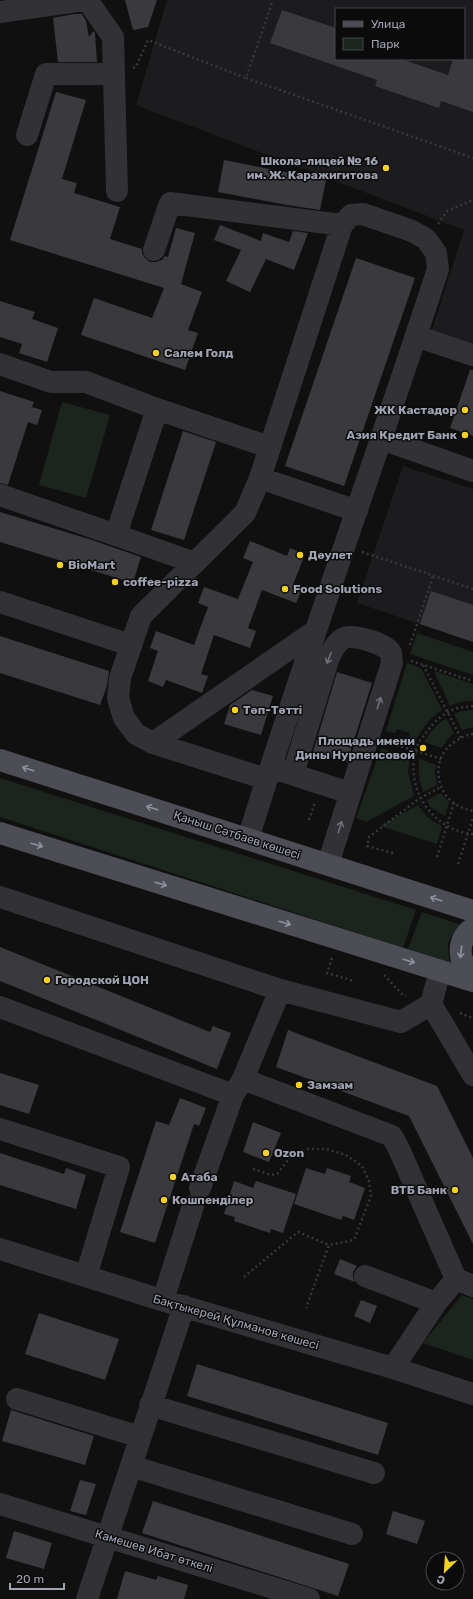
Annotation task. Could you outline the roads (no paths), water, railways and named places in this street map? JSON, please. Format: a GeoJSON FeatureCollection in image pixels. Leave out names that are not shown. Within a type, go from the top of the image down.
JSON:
{"type":"FeatureCollection","features":[{"type":"Feature","properties":{"kind":"main road","name":"Қаныш Сәтбаев көшесі"},"geometry":{"type":"LineString","coordinates":[[0,760],[473,911]]}},
{"type":"Feature","properties":{"kind":"main road"},"geometry":{"type":"LineString","coordinates":[[0,833],[473,981]]}},
{"type":"Feature","properties":{"kind":"main road"},"geometry":{"type":"LineString","coordinates":[[473,928],[462,942],[460,958],[467,969],[473,974]]}},
{"type":"Feature","properties":{"kind":"street"},"geometry":{"type":"LineString","coordinates":[[0,12],[84,0]]}},
{"type":"Feature","properties":{"kind":"street"},"geometry":{"type":"LineString","coordinates":[[88,0],[112,37],[117,191]]}},
{"type":"Feature","properties":{"kind":"street"},"geometry":{"type":"LineString","coordinates":[[27,135],[46,74],[114,74]]}},
{"type":"Feature","properties":{"kind":"street"},"geometry":{"type":"LineString","coordinates":[[154,250],[170,203],[342,225]]}},
{"type":"Feature","properties":{"kind":"street"},"geometry":{"type":"LineString","coordinates":[[248,839],[268,773],[315,631],[382,439],[438,269],[436,253],[426,239],[412,231],[363,214],[351,216],[342,225],[260,478],[245,513],[141,616],[120,678],[118,698],[124,718],[136,734],[153,743],[268,773],[293,774],[350,793]]}},
{"type":"Feature","properties":{"kind":"street"},"geometry":{"type":"LineString","coordinates":[[416,336],[473,355]]}},
{"type":"Feature","properties":{"kind":"street"},"geometry":{"type":"LineString","coordinates":[[0,364],[51,382],[86,382],[269,447]]}},
{"type":"Feature","properties":{"kind":"street"},"geometry":{"type":"LineString","coordinates":[[116,535],[157,408]]}},
{"type":"Feature","properties":{"kind":"street"},"geometry":{"type":"LineString","coordinates":[[382,439],[473,470]]}},
{"type":"Feature","properties":{"kind":"street"},"geometry":{"type":"LineString","coordinates":[[260,478],[356,511]]}},
{"type":"Feature","properties":{"kind":"street"},"geometry":{"type":"LineString","coordinates":[[0,495],[195,563]]}},
{"type":"Feature","properties":{"kind":"street"},"geometry":{"type":"LineString","coordinates":[[0,602],[130,645]]}},
{"type":"Feature","properties":{"kind":"street"},"geometry":{"type":"LineString","coordinates":[[153,743],[315,631]]}},
{"type":"Feature","properties":{"kind":"street"},"geometry":{"type":"LineString","coordinates":[[293,774],[328,657],[336,644],[345,637],[356,636],[385,646],[391,653],[392,663],[328,864]]}},
{"type":"Feature","properties":{"kind":"street"},"geometry":{"type":"LineString","coordinates":[[0,897],[280,990],[401,1022],[431,1004],[440,971]]}},
{"type":"Feature","properties":{"kind":"street"},"geometry":{"type":"LineString","coordinates":[[162,1300],[197,1197],[238,1087],[280,990]]}},
{"type":"Feature","properties":{"kind":"street"},"geometry":{"type":"LineString","coordinates":[[431,1004],[473,1075]]}},
{"type":"Feature","properties":{"kind":"street"},"geometry":{"type":"LineString","coordinates":[[0,1007],[238,1087],[392,1136],[400,1149],[465,1282],[436,1303],[393,1368]]}},
{"type":"Feature","properties":{"kind":"street"},"geometry":{"type":"LineString","coordinates":[[0,1130],[119,1167],[86,1276]]}},
{"type":"Feature","properties":{"kind":"street","name":"Бақтыкерей Құлманов көшесі"},"geometry":{"type":"LineString","coordinates":[[0,1249],[162,1300],[393,1368],[473,1394]]}},
{"type":"Feature","properties":{"kind":"street"},"geometry":{"type":"LineString","coordinates":[[365,1276],[436,1303]]}},
{"type":"Feature","properties":{"kind":"street"},"geometry":{"type":"LineString","coordinates":[[87,1599],[184,1306]]}},
{"type":"Feature","properties":{"kind":"street"},"geometry":{"type":"LineString","coordinates":[[16,1400],[140,1437]]}},
{"type":"Feature","properties":{"kind":"street"},"geometry":{"type":"LineString","coordinates":[[150,1405],[374,1473]]}},
{"type":"Feature","properties":{"kind":"street"},"geometry":{"type":"LineString","coordinates":[[131,1466],[352,1534]]}},
{"type":"Feature","properties":{"kind":"street","name":"Камешев Ибат өткелі"},"geometry":{"type":"LineString","coordinates":[[0,1504],[309,1599]]}},
{"type":"Feature","properties":{"kind":"place","name":"Школа-лицей № 16 им. Ж. Каражигитова"},"geometry":{"type":"Point","coordinates":[386,168]}},
{"type":"Feature","properties":{"kind":"place","name":"Салем Голд"},"geometry":{"type":"Point","coordinates":[156,353]}},
{"type":"Feature","properties":{"kind":"place","name":"ЖК Кастадор"},"geometry":{"type":"Point","coordinates":[465,410]}},
{"type":"Feature","properties":{"kind":"place","name":"Азия Кредит Банк"},"geometry":{"type":"Point","coordinates":[465,435]}},
{"type":"Feature","properties":{"kind":"place","name":"Дәулет"},"geometry":{"type":"Point","coordinates":[300,555]}},
{"type":"Feature","properties":{"kind":"place","name":"BioMart"},"geometry":{"type":"Point","coordinates":[60,565]}},
{"type":"Feature","properties":{"kind":"place","name":"coffee-pizza"},"geometry":{"type":"Point","coordinates":[115,582]}},
{"type":"Feature","properties":{"kind":"place","name":"Food Solutions"},"geometry":{"type":"Point","coordinates":[285,589]}},
{"type":"Feature","properties":{"kind":"place","name":"Тәп-Тәтті"},"geometry":{"type":"Point","coordinates":[235,710]}},
{"type":"Feature","properties":{"kind":"place","name":"Площадь имени Дины Нурпеисовой"},"geometry":{"type":"Point","coordinates":[423,748]}},
{"type":"Feature","properties":{"kind":"place","name":"Городской ЦОН"},"geometry":{"type":"Point","coordinates":[47,980]}},
{"type":"Feature","properties":{"kind":"place","name":"Замзам"},"geometry":{"type":"Point","coordinates":[299,1085]}},
{"type":"Feature","properties":{"kind":"place","name":"Ozon"},"geometry":{"type":"Point","coordinates":[266,1153]}},
{"type":"Feature","properties":{"kind":"place","name":"Атаба"},"geometry":{"type":"Point","coordinates":[173,1177]}},
{"type":"Feature","properties":{"kind":"place","name":"ВТБ Банк"},"geometry":{"type":"Point","coordinates":[455,1190]}},
{"type":"Feature","properties":{"kind":"place","name":"Кошпенділер"},"geometry":{"type":"Point","coordinates":[164,1200]}}]}
